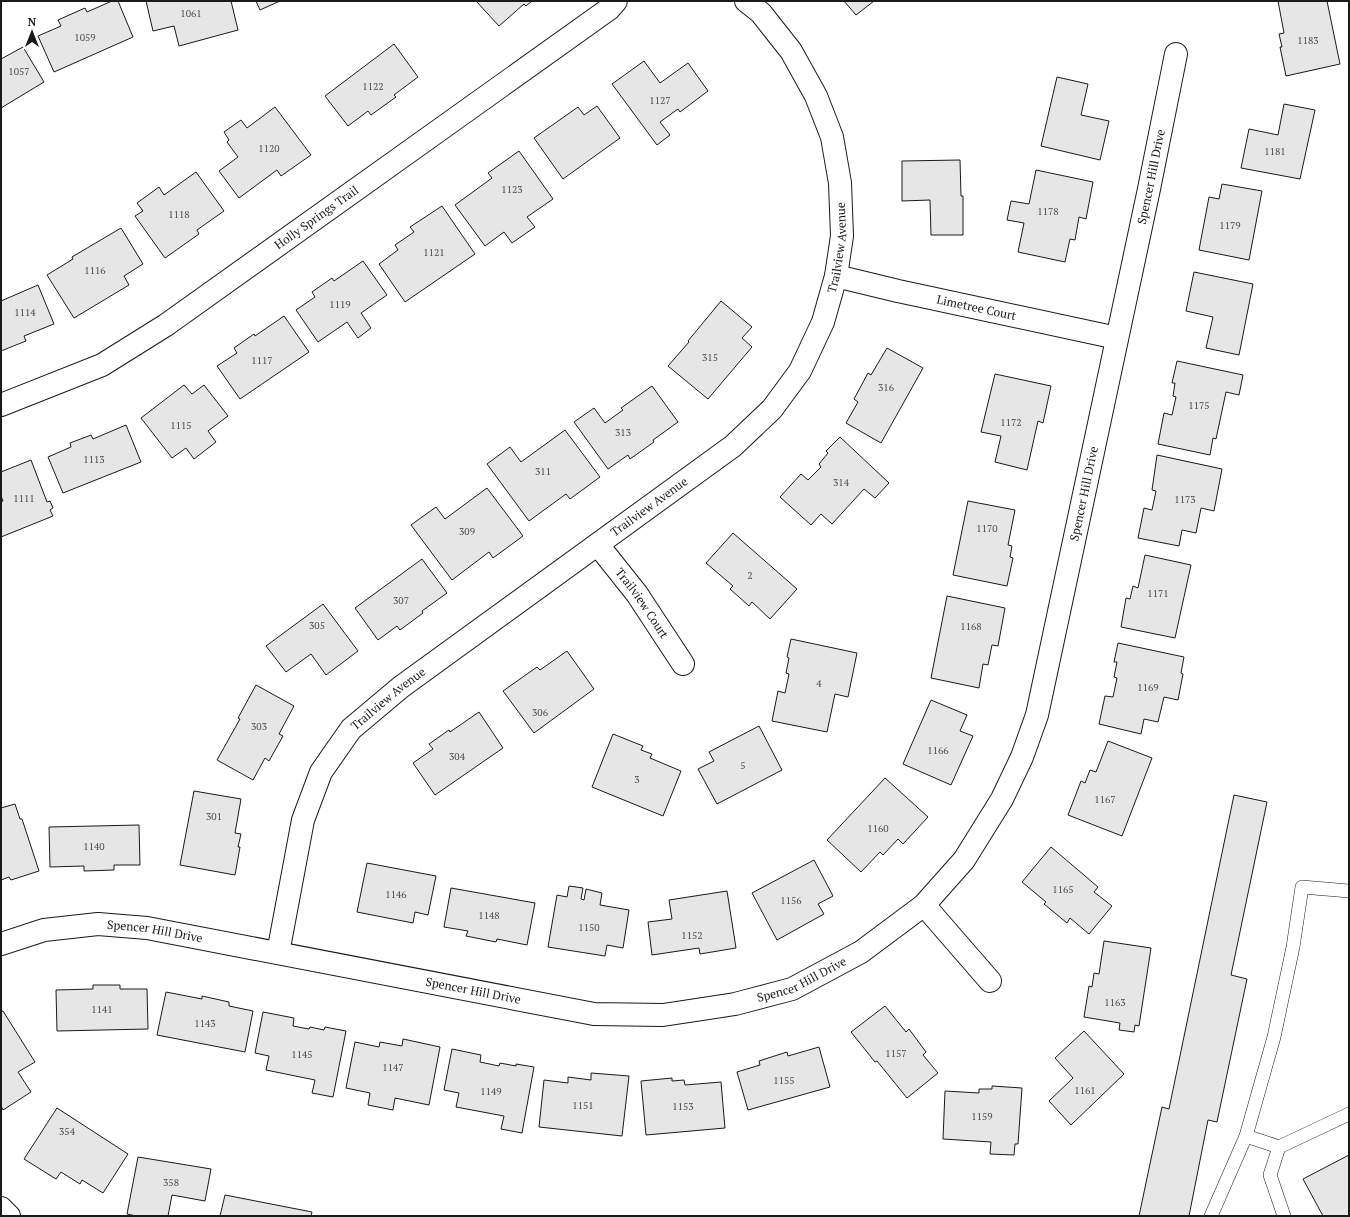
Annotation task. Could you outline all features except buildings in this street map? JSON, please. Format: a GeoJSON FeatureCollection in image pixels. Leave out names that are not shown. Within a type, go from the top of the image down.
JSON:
{"type":"FeatureCollection","features":[{"type":"Feature","properties":{"kind":"street","name":"Holly Springs Trail"},"geometry":{"type":"LineString","coordinates":[[1,405],[102,365],[166,325],[609,9],[616,1]]}},
{"type":"Feature","properties":{"kind":"street","name":"Trailview Avenue"},"geometry":{"type":"LineString","coordinates":[[278,953],[303,820],[321,772],[351,729],[401,687],[733,446],[772,409],[800,371],[823,322],[836,276],[842,236],[840,183],[832,137],[816,96],[791,51],[761,12],[746,1]]}},
{"type":"Feature","properties":{"kind":"street","name":"Spencer Hill Drive"},"geometry":{"type":"LineString","coordinates":[[1,944],[44,930],[98,924],[146,928],[594,1014],[663,1015],[735,1004],[792,989],[861,952],[924,905],[964,860],[1002,799],[1022,757],[1037,715],[1149,189],[1176,54]]}},
{"type":"Feature","properties":{"kind":"street","name":"Limetree Court"},"geometry":{"type":"LineString","coordinates":[[836,276],[898,291],[1117,338]]}},
{"type":"Feature","properties":{"kind":"street","name":"Trailview Court"},"geometry":{"type":"LineString","coordinates":[[598,545],[637,594],[683,664]]}},
{"type":"Feature","properties":{"kind":"street"},"geometry":{"type":"LineString","coordinates":[[924,905],[990,981]]}},
{"type":"Feature","properties":{"kind":"street"},"geometry":{"type":"LineString","coordinates":[[1,1208],[9,1216]]}},
{"type":"Feature","properties":{"kind":"lane"},"geometry":{"type":"LineString","coordinates":[[1211,1216],[1246,1136],[1274,1037],[1293,947],[1302,886],[1349,891]]}},
{"type":"Feature","properties":{"kind":"lane"},"geometry":{"type":"LineString","coordinates":[[1246,1136],[1279,1147],[1349,1114]]}},
{"type":"Feature","properties":{"kind":"lane"},"geometry":{"type":"LineString","coordinates":[[1279,1147],[1270,1175],[1284,1216]]}}]}
